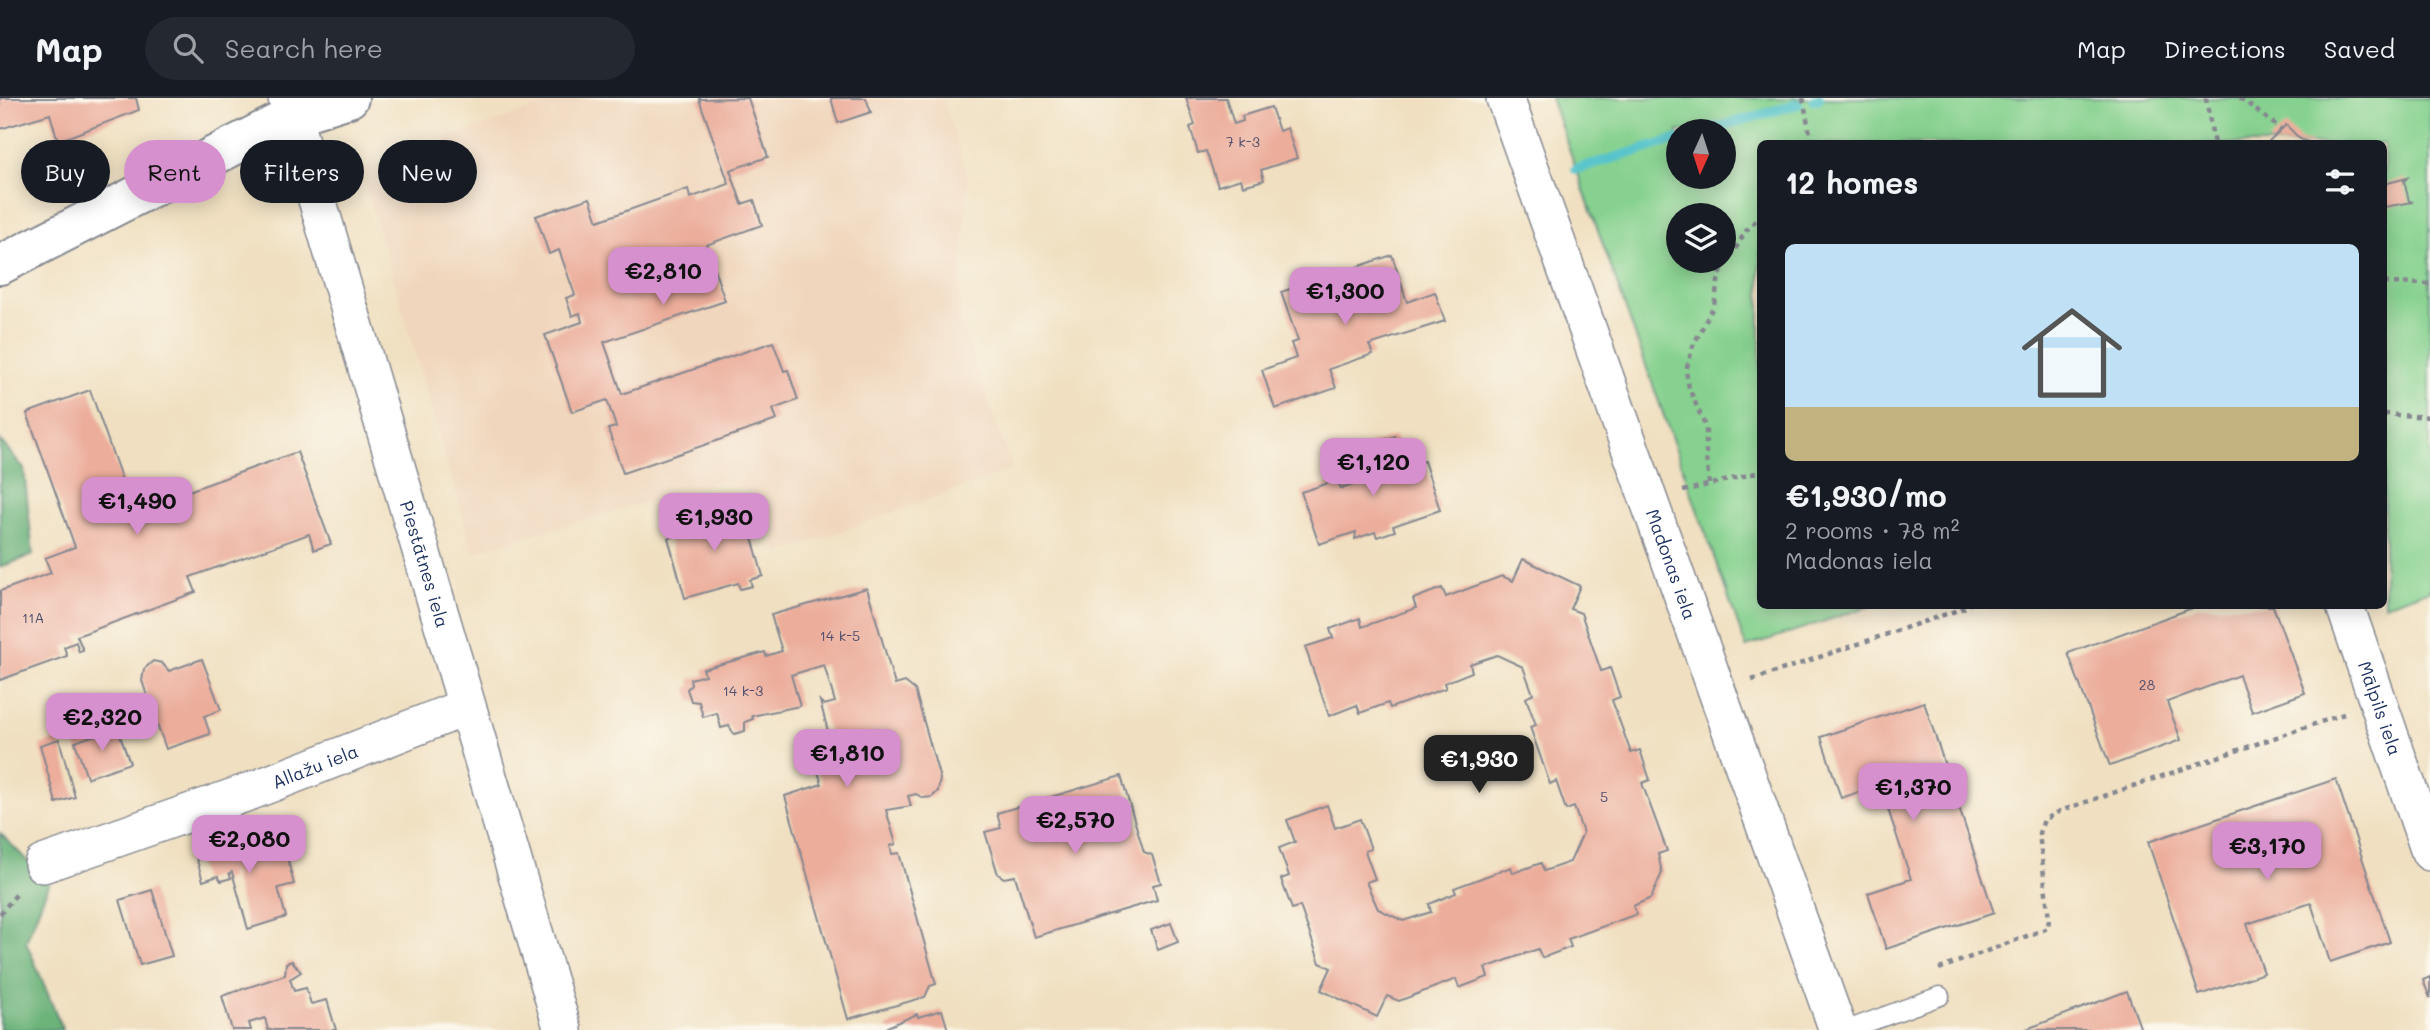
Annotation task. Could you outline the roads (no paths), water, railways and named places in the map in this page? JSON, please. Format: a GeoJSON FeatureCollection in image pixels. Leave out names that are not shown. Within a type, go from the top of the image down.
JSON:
{"type":"FeatureCollection","features":[{"type":"Feature","properties":{"kind":"main road"},"geometry":{"type":"LineString","coordinates":[[0,265],[290,107],[349,98]]}},
{"type":"Feature","properties":{"kind":"street","name":"Madonas iela"},"geometry":{"type":"LineString","coordinates":[[1505,98],[1838,1030]]}},
{"type":"Feature","properties":{"kind":"street","name":"Piestātnes iela"},"geometry":{"type":"LineString","coordinates":[[290,107],[563,1030]]}},
{"type":"Feature","properties":{"kind":"street","name":"Mālpils iela"},"geometry":{"type":"LineString","coordinates":[[2346,609],[2430,852]]}},
{"type":"Feature","properties":{"kind":"street","name":"Allažu iela"},"geometry":{"type":"LineString","coordinates":[[43,864],[254,790],[466,707]]}},
{"type":"Feature","properties":{"kind":"lane"},"geometry":{"type":"LineString","coordinates":[[1847,1030],[1940,996]]}},
{"type":"Feature","properties":{"kind":"waterway"},"geometry":{"type":"LineString","coordinates":[[1814,100],[1819,98]]}},
{"type":"Feature","properties":{"kind":"waterway"},"geometry":{"type":"LineString","coordinates":[[1736,122],[1798,104]]}},
{"type":"Feature","properties":{"kind":"waterway"},"geometry":{"type":"LineString","coordinates":[[1576,169],[1666,143]]}}]}
